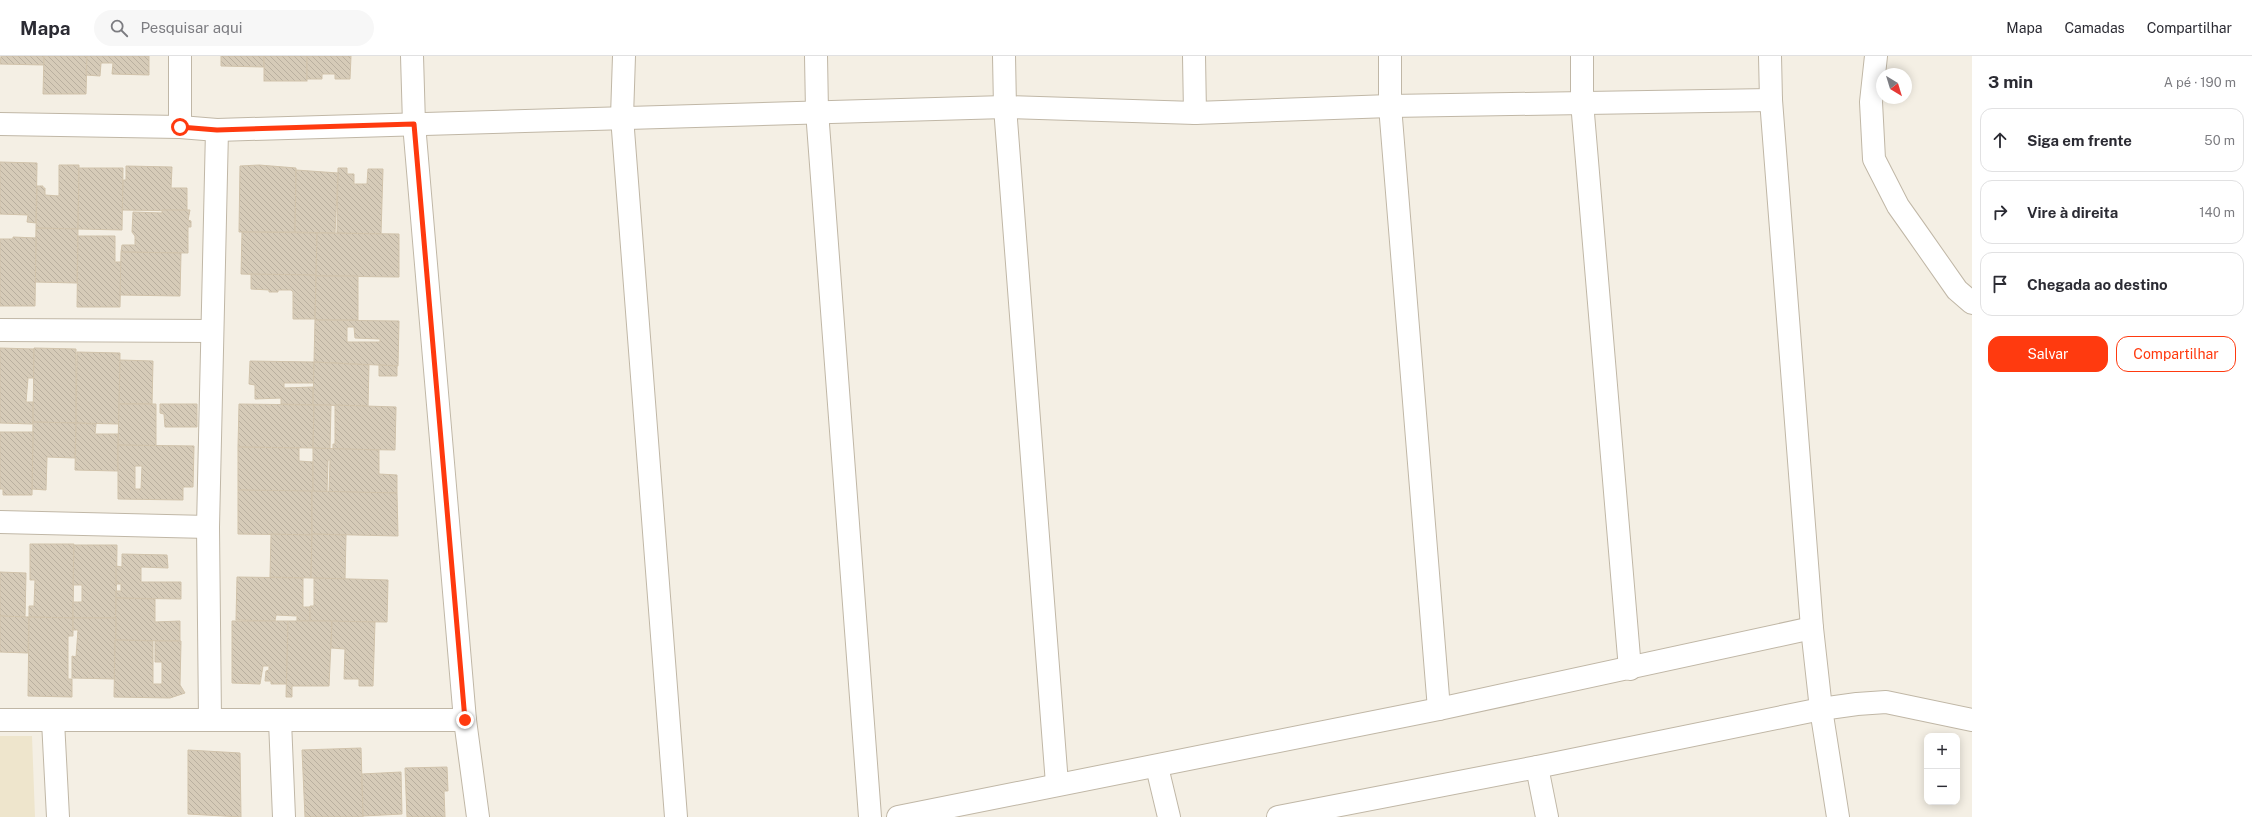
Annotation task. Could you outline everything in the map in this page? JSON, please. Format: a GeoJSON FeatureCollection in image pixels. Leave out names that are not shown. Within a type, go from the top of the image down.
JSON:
{"type":"FeatureCollection","features":[{"type":"Feature","properties":{"kind":"street"},"geometry":{"type":"LineString","coordinates":[[180,56],[180,127]]}},
{"type":"Feature","properties":{"kind":"street"},"geometry":{"type":"LineString","coordinates":[[412,56],[414,124],[465,720],[478,817]]}},
{"type":"Feature","properties":{"kind":"street"},"geometry":{"type":"LineString","coordinates":[[624,56],[622,117],[676,817]]}},
{"type":"Feature","properties":{"kind":"street"},"geometry":{"type":"LineString","coordinates":[[816,56],[817,111],[870,817]]}},
{"type":"Feature","properties":{"kind":"street"},"geometry":{"type":"LineString","coordinates":[[1004,56],[1005,107],[1057,784]]}},
{"type":"Feature","properties":{"kind":"street"},"geometry":{"type":"LineString","coordinates":[[1194,56],[1195,113]]}},
{"type":"Feature","properties":{"kind":"street"},"geometry":{"type":"LineString","coordinates":[[1390,56],[1390,106],[1439,709]]}},
{"type":"Feature","properties":{"kind":"street"},"geometry":{"type":"LineString","coordinates":[[1582,56],[1582,102],[1630,669]]}},
{"type":"Feature","properties":{"kind":"street"},"geometry":{"type":"LineString","coordinates":[[1770,56],[1771,100],[1812,628],[1821,709],[1838,817]]}},
{"type":"Feature","properties":{"kind":"street"},"geometry":{"type":"LineString","coordinates":[[1876,56],[1871,102],[1874,159],[1898,206],[1957,290],[1972,303]]}},
{"type":"Feature","properties":{"kind":"street"},"geometry":{"type":"LineString","coordinates":[[0,124],[180,127],[217,130],[817,111],[1005,107],[1195,113],[1390,106],[1771,100]]}},
{"type":"Feature","properties":{"kind":"street"},"geometry":{"type":"LineString","coordinates":[[210,720],[208,527],[217,130]]}},
{"type":"Feature","properties":{"kind":"street"},"geometry":{"type":"LineString","coordinates":[[0,330],[212,331]]}},
{"type":"Feature","properties":{"kind":"street"},"geometry":{"type":"LineString","coordinates":[[0,522],[208,527]]}},
{"type":"Feature","properties":{"kind":"street"},"geometry":{"type":"LineString","coordinates":[[898,817],[1057,784],[1157,766],[1439,709],[1630,669],[1812,628]]}},
{"type":"Feature","properties":{"kind":"street"},"geometry":{"type":"LineString","coordinates":[[1278,817],[1537,767],[1821,709],[1886,702],[1972,720]]}},
{"type":"Feature","properties":{"kind":"street"},"geometry":{"type":"LineString","coordinates":[[0,720],[465,720]]}},
{"type":"Feature","properties":{"kind":"street"},"geometry":{"type":"LineString","coordinates":[[53,721],[58,817]]}},
{"type":"Feature","properties":{"kind":"street"},"geometry":{"type":"LineString","coordinates":[[280,721],[284,817]]}},
{"type":"Feature","properties":{"kind":"street"},"geometry":{"type":"LineString","coordinates":[[1157,766],[1169,817]]}},
{"type":"Feature","properties":{"kind":"street"},"geometry":{"type":"LineString","coordinates":[[1537,767],[1547,817]]}},
{"type":"Feature","properties":{"kind":"shaded area"},"geometry":{"type":"Polygon","coordinates":[[[0,736],[32,736],[35,817],[0,817],[0,736]]]}},
{"type":"Feature","properties":{"kind":"building"},"geometry":{"type":"Polygon","coordinates":[[[1,56],[44,56],[44,65],[0,64],[1,56]]]}},
{"type":"Feature","properties":{"kind":"building"},"geometry":{"type":"Polygon","coordinates":[[[44,56],[87,56],[86,94],[43,94],[44,56]]]}},
{"type":"Feature","properties":{"kind":"building"},"geometry":{"type":"Polygon","coordinates":[[[87,56],[149,56],[149,75],[112,74],[113,63],[101,63],[100,76],[86,75],[87,56]]]}},
{"type":"Feature","properties":{"kind":"building"},"geometry":{"type":"Polygon","coordinates":[[[221,56],[264,56],[264,67],[221,66],[221,56]]]}},
{"type":"Feature","properties":{"kind":"building"},"geometry":{"type":"Polygon","coordinates":[[[264,56],[307,56],[307,81],[264,81],[264,56]]]}},
{"type":"Feature","properties":{"kind":"building"},"geometry":{"type":"Polygon","coordinates":[[[307,56],[351,56],[350,79],[335,79],[335,74],[322,74],[322,79],[307,79],[307,56]]]}},
{"type":"Feature","properties":{"kind":"building"},"geometry":{"type":"Polygon","coordinates":[[[0,162],[37,163],[36,223],[27,222],[28,215],[0,214],[0,162]]]}},
{"type":"Feature","properties":{"kind":"building"},"geometry":{"type":"Polygon","coordinates":[[[59,165],[79,165],[78,229],[36,228],[37,186],[43,186],[43,188],[45,188],[45,195],[59,196],[59,165]]]}},
{"type":"Feature","properties":{"kind":"building"},"geometry":{"type":"Polygon","coordinates":[[[259,165],[296,168],[295,232],[239,232],[240,166],[259,165]]]}},
{"type":"Feature","properties":{"kind":"building"},"geometry":{"type":"Polygon","coordinates":[[[126,166],[172,167],[171,188],[187,188],[187,211],[122,210],[123,180],[126,180],[126,166]]]}},
{"type":"Feature","properties":{"kind":"building"},"geometry":{"type":"Polygon","coordinates":[[[79,168],[123,168],[122,230],[78,229],[79,168]]]}},
{"type":"Feature","properties":{"kind":"building"},"geometry":{"type":"Polygon","coordinates":[[[338,168],[347,168],[347,174],[354,174],[354,184],[367,184],[368,169],[383,169],[381,234],[337,233],[338,168]]]}},
{"type":"Feature","properties":{"kind":"building"},"geometry":{"type":"Polygon","coordinates":[[[296,170],[338,173],[335,233],[295,232],[296,170]]]}},
{"type":"Feature","properties":{"kind":"building"},"geometry":{"type":"Polygon","coordinates":[[[162,210],[190,210],[188,220],[191,221],[191,227],[188,227],[188,253],[121,252],[122,245],[135,245],[135,236],[132,232],[133,212],[162,213],[162,210]]]}},
{"type":"Feature","properties":{"kind":"building"},"geometry":{"type":"Polygon","coordinates":[[[36,228],[78,229],[77,283],[35,282],[36,228]]]}},
{"type":"Feature","properties":{"kind":"building"},"geometry":{"type":"Polygon","coordinates":[[[242,232],[317,233],[316,276],[241,274],[242,232]]]}},
{"type":"Feature","properties":{"kind":"building"},"geometry":{"type":"Polygon","coordinates":[[[317,233],[399,234],[399,277],[316,276],[317,233]]]}},
{"type":"Feature","properties":{"kind":"building"},"geometry":{"type":"Polygon","coordinates":[[[78,236],[115,236],[115,262],[121,262],[120,307],[77,307],[78,236]]]}},
{"type":"Feature","properties":{"kind":"building"},"geometry":{"type":"Polygon","coordinates":[[[13,237],[36,238],[35,306],[0,306],[0,239],[13,239],[13,237]]]}},
{"type":"Feature","properties":{"kind":"building"},"geometry":{"type":"Polygon","coordinates":[[[121,252],[181,253],[180,296],[120,295],[121,252]]]}},
{"type":"Feature","properties":{"kind":"building"},"geometry":{"type":"Polygon","coordinates":[[[251,274],[316,275],[315,319],[293,319],[293,292],[291,290],[269,292],[269,290],[251,289],[251,274]]]}},
{"type":"Feature","properties":{"kind":"building"},"geometry":{"type":"Polygon","coordinates":[[[316,276],[358,276],[358,320],[315,320],[316,276]]]}},
{"type":"Feature","properties":{"kind":"building"},"geometry":{"type":"Polygon","coordinates":[[[315,320],[399,321],[398,366],[314,362],[315,320]],[[347,327],[347,342],[380,342],[380,339],[355,338],[354,327],[347,327]]]}},
{"type":"Feature","properties":{"kind":"building"},"geometry":{"type":"Polygon","coordinates":[[[0,348],[34,349],[34,378],[28,378],[26,402],[33,402],[33,424],[0,423],[0,348]]]}},
{"type":"Feature","properties":{"kind":"building"},"geometry":{"type":"Polygon","coordinates":[[[34,348],[76,349],[76,423],[33,422],[34,348]]]}},
{"type":"Feature","properties":{"kind":"building"},"geometry":{"type":"Polygon","coordinates":[[[77,352],[120,353],[119,424],[76,423],[77,352]]]}},
{"type":"Feature","properties":{"kind":"building"},"geometry":{"type":"Polygon","coordinates":[[[120,360],[153,361],[152,404],[119,404],[120,360]]]}},
{"type":"Feature","properties":{"kind":"building"},"geometry":{"type":"Polygon","coordinates":[[[250,361],[314,362],[314,383],[284,383],[284,388],[313,387],[313,405],[281,404],[281,398],[255,399],[255,385],[249,384],[250,361]]]}},
{"type":"Feature","properties":{"kind":"building"},"geometry":{"type":"Polygon","coordinates":[[[314,362],[369,365],[368,406],[313,405],[314,362]]]}},
{"type":"Feature","properties":{"kind":"building"},"geometry":{"type":"Polygon","coordinates":[[[379,365],[397,366],[397,376],[379,376],[379,365]]]}},
{"type":"Feature","properties":{"kind":"building"},"geometry":{"type":"Polygon","coordinates":[[[119,404],[156,404],[156,446],[118,445],[119,404]]]}},
{"type":"Feature","properties":{"kind":"building"},"geometry":{"type":"Polygon","coordinates":[[[160,404],[197,404],[197,427],[165,427],[164,414],[160,413],[160,404]]]}},
{"type":"Feature","properties":{"kind":"building"},"geometry":{"type":"Polygon","coordinates":[[[239,404],[314,405],[313,448],[238,447],[239,404]]]}},
{"type":"Feature","properties":{"kind":"building"},"geometry":{"type":"Polygon","coordinates":[[[314,405],[331,405],[330,449],[313,448],[314,405]]]}},
{"type":"Feature","properties":{"kind":"building"},"geometry":{"type":"Polygon","coordinates":[[[335,405],[396,407],[395,450],[333,449],[333,444],[335,444],[335,405]]]}},
{"type":"Feature","properties":{"kind":"building"},"geometry":{"type":"Polygon","coordinates":[[[33,422],[76,423],[75,458],[47,457],[46,490],[32,489],[33,422]]]}},
{"type":"Feature","properties":{"kind":"building"},"geometry":{"type":"Polygon","coordinates":[[[76,423],[96,424],[95,434],[118,434],[118,471],[75,470],[76,423]]]}},
{"type":"Feature","properties":{"kind":"building"},"geometry":{"type":"Polygon","coordinates":[[[0,432],[33,432],[32,495],[3,495],[3,489],[0,489],[0,432]]]}},
{"type":"Feature","properties":{"kind":"building"},"geometry":{"type":"Polygon","coordinates":[[[118,445],[194,446],[193,487],[183,487],[183,500],[118,499],[118,445]],[[135,466],[135,489],[141,489],[142,466],[135,466]]]}},
{"type":"Feature","properties":{"kind":"building"},"geometry":{"type":"Polygon","coordinates":[[[238,447],[299,448],[299,461],[313,462],[313,492],[238,490],[238,447]]]}},
{"type":"Feature","properties":{"kind":"building"},"geometry":{"type":"Polygon","coordinates":[[[313,448],[379,450],[379,474],[397,475],[397,493],[329,492],[330,460],[328,460],[327,492],[313,492],[313,448]]]}},
{"type":"Feature","properties":{"kind":"building"},"geometry":{"type":"Polygon","coordinates":[[[238,490],[312,491],[312,535],[238,534],[238,490]]]}},
{"type":"Feature","properties":{"kind":"building"},"geometry":{"type":"Polygon","coordinates":[[[312,491],[397,493],[398,536],[312,534],[312,491]]]}},
{"type":"Feature","properties":{"kind":"building"},"geometry":{"type":"Polygon","coordinates":[[[271,534],[312,535],[311,578],[270,577],[271,534]]]}},
{"type":"Feature","properties":{"kind":"building"},"geometry":{"type":"Polygon","coordinates":[[[312,534],[346,535],[345,579],[311,578],[312,534]]]}},
{"type":"Feature","properties":{"kind":"building"},"geometry":{"type":"Polygon","coordinates":[[[30,544],[74,544],[73,618],[29,617],[29,606],[34,606],[35,580],[30,580],[30,544]]]}},
{"type":"Feature","properties":{"kind":"building"},"geometry":{"type":"Polygon","coordinates":[[[74,545],[117,545],[116,618],[73,618],[73,602],[82,602],[82,585],[73,585],[74,545]]]}},
{"type":"Feature","properties":{"kind":"building"},"geometry":{"type":"Polygon","coordinates":[[[122,554],[167,555],[168,568],[141,567],[141,582],[181,582],[181,599],[116,598],[116,591],[121,591],[121,584],[116,584],[116,566],[122,567],[122,554]]]}},
{"type":"Feature","properties":{"kind":"building"},"geometry":{"type":"Polygon","coordinates":[[[0,572],[26,573],[25,617],[0,616],[0,572]]]}},
{"type":"Feature","properties":{"kind":"building"},"geometry":{"type":"Polygon","coordinates":[[[237,577],[303,578],[303,607],[310,607],[310,621],[297,621],[297,616],[276,615],[275,621],[236,620],[237,577]]]}},
{"type":"Feature","properties":{"kind":"building"},"geometry":{"type":"Polygon","coordinates":[[[314,578],[388,580],[387,622],[310,621],[310,606],[314,606],[314,578]]]}},
{"type":"Feature","properties":{"kind":"building"},"geometry":{"type":"Polygon","coordinates":[[[116,598],[155,599],[155,622],[180,621],[180,641],[115,640],[116,598]]]}},
{"type":"Feature","properties":{"kind":"building"},"geometry":{"type":"Polygon","coordinates":[[[0,616],[29,617],[28,653],[0,652],[0,616]]]}},
{"type":"Feature","properties":{"kind":"building"},"geometry":{"type":"Polygon","coordinates":[[[29,617],[73,618],[73,636],[68,636],[68,679],[72,679],[72,697],[28,696],[29,617]]]}},
{"type":"Feature","properties":{"kind":"building"},"geometry":{"type":"Polygon","coordinates":[[[73,618],[116,618],[115,679],[72,678],[72,656],[76,657],[78,630],[73,630],[73,618]]]}},
{"type":"Feature","properties":{"kind":"building"},"geometry":{"type":"Polygon","coordinates":[[[232,621],[288,621],[287,684],[271,684],[271,681],[265,681],[266,671],[269,670],[269,666],[263,666],[260,684],[232,683],[232,621]]]}},
{"type":"Feature","properties":{"kind":"building"},"geometry":{"type":"Polygon","coordinates":[[[288,621],[332,621],[329,686],[292,686],[292,697],[286,697],[288,621]]]}},
{"type":"Feature","properties":{"kind":"building"},"geometry":{"type":"Polygon","coordinates":[[[332,621],[375,622],[373,686],[359,686],[359,679],[344,679],[345,649],[331,648],[332,621]]]}},
{"type":"Feature","properties":{"kind":"building"},"geometry":{"type":"Polygon","coordinates":[[[115,640],[153,641],[153,684],[162,684],[162,662],[155,662],[155,641],[181,641],[180,685],[185,693],[170,698],[114,697],[115,640]]]}},
{"type":"Feature","properties":{"kind":"building"},"geometry":{"type":"Polygon","coordinates":[[[361,748],[363,817],[305,817],[302,750],[361,748]]]}},
{"type":"Feature","properties":{"kind":"building"},"geometry":{"type":"Polygon","coordinates":[[[188,750],[240,753],[241,817],[188,814],[188,750]]]}},
{"type":"Feature","properties":{"kind":"building"},"geometry":{"type":"Polygon","coordinates":[[[447,767],[448,791],[444,791],[445,817],[407,817],[405,768],[447,767]]]}},
{"type":"Feature","properties":{"kind":"building"},"geometry":{"type":"Polygon","coordinates":[[[401,772],[402,814],[363,816],[362,774],[401,772]]]}},
{"type":"Feature","properties":{"kind":"route"},"geometry":{"type":"LineString","coordinates":[[180,127],[217,130],[414,124],[465,720]]}}]}
